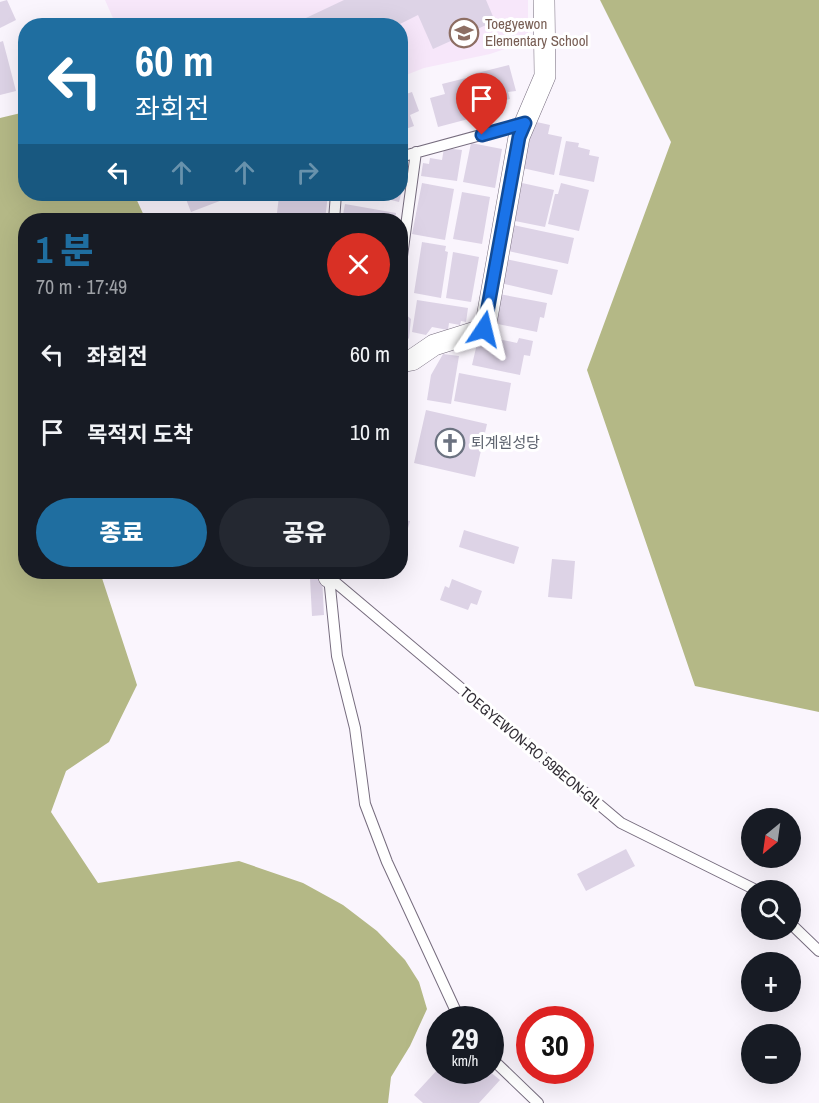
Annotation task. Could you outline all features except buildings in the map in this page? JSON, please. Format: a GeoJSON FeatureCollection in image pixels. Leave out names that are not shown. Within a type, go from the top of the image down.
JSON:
{"type":"FeatureCollection","features":[{"type":"Feature","properties":{"kind":"street"},"geometry":{"type":"LineString","coordinates":[[408,361],[434,345],[484,329],[519,137],[545,76],[544,0]]}},
{"type":"Feature","properties":{"kind":"lane"},"geometry":{"type":"LineString","coordinates":[[408,154],[525,123]]}},
{"type":"Feature","properties":{"kind":"lane"},"geometry":{"type":"LineString","coordinates":[[408,213],[416,152]]}},
{"type":"Feature","properties":{"kind":"lane"},"geometry":{"type":"LineString","coordinates":[[329,579],[337,656],[355,728],[365,804],[387,862],[454,1006]]}},
{"type":"Feature","properties":{"kind":"lane","name":"TOEGYEWON-RO 59BEON-GIL"},"geometry":{"type":"LineString","coordinates":[[335,579],[621,823],[741,883]]}},
{"type":"Feature","properties":{"kind":"lane"},"geometry":{"type":"LineString","coordinates":[[801,934],[819,951]]}},
{"type":"Feature","properties":{"kind":"lane"},"geometry":{"type":"LineString","coordinates":[[504,1070],[538,1103]]}},
{"type":"Feature","properties":{"kind":"shaded area","name":"Toegyewon Elementary School"},"geometry":{"type":"Polygon","coordinates":[[[105,0],[528,0],[528,41],[490,54],[424,68],[408,74],[408,18],[113,18],[105,0]]]}},
{"type":"Feature","properties":{"kind":"green space"},"geometry":{"type":"Polygon","coordinates":[[[600,0],[819,0],[819,712],[695,686],[587,370],[671,142],[600,0]]]}},
{"type":"Feature","properties":{"kind":"green space"},"geometry":{"type":"Polygon","coordinates":[[[18,114],[18,201],[137,201],[143,213],[18,213],[18,579],[102,579],[137,685],[109,742],[66,771],[51,812],[98,883],[239,861],[303,883],[343,905],[377,931],[405,960],[419,982],[426,1006],[426,1011],[410,1046],[391,1077],[388,1103],[0,1103],[0,118],[18,114]]]}},
{"type":"Feature","properties":{"kind":"place","name":"Toegyewon Elementary School"},"geometry":{"type":"Point","coordinates":[464,33]}},
{"type":"Feature","properties":{"kind":"place","name":"퇴계원성당"},"geometry":{"type":"Point","coordinates":[450,443]}},
{"type":"Feature","properties":{"kind":"route"},"geometry":{"type":"LineString","coordinates":[[482,135],[525,123],[519,137],[484,329]]}}]}
